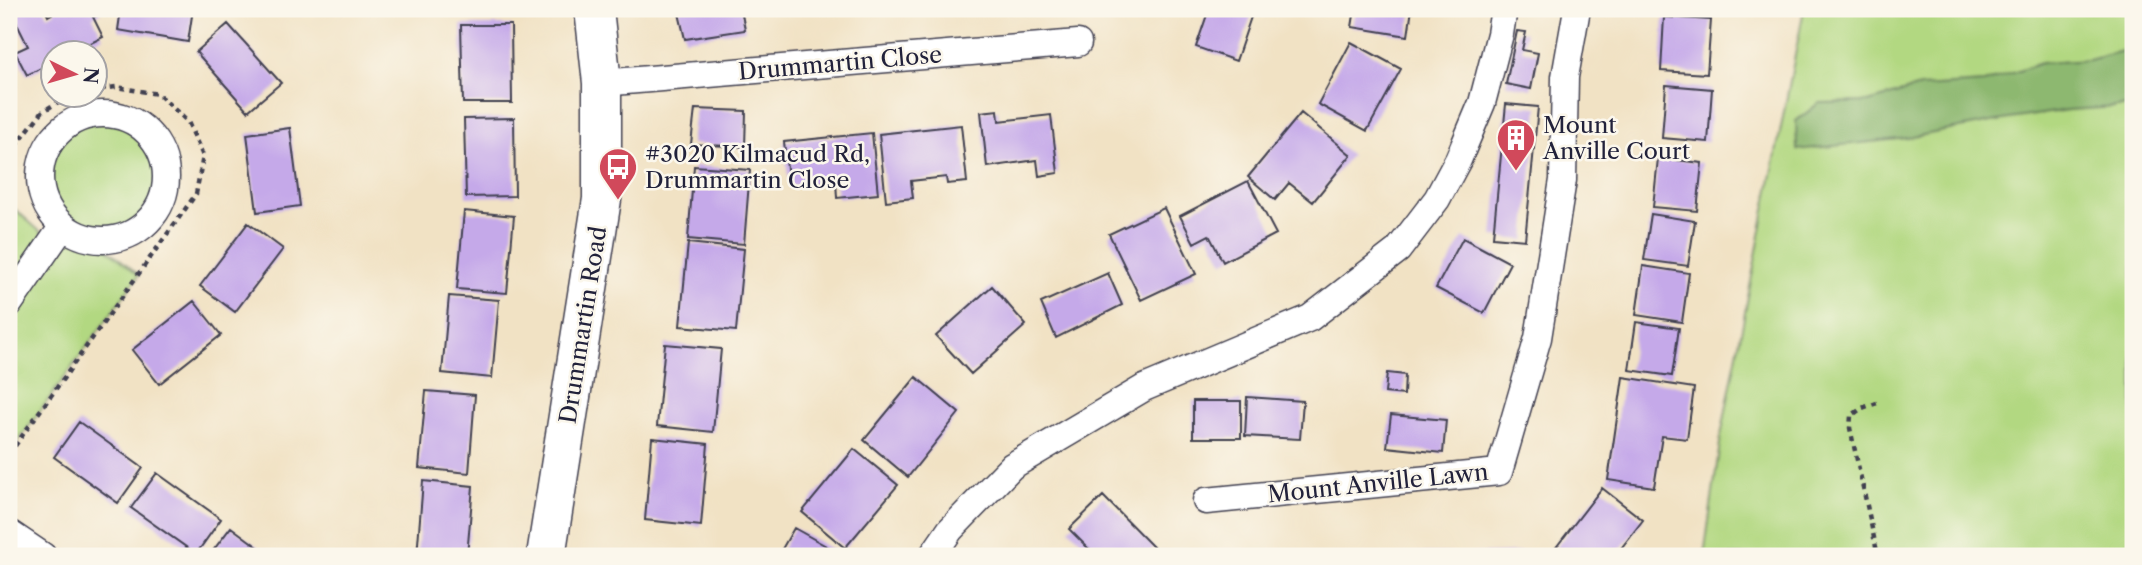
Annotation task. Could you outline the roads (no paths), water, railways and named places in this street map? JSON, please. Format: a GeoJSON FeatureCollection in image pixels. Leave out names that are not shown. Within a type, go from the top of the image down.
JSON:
{"type":"FeatureCollection","features":[{"type":"Feature","properties":{"kind":"main road","name":"Drummartin Road"},"geometry":{"type":"LineString","coordinates":[[546,556],[602,199],[602,83],[594,9]]}},
{"type":"Feature","properties":{"kind":"street"},"geometry":{"type":"LineString","coordinates":[[932,556],[950,530],[1012,466],[1144,388],[1310,318],[1398,250],[1437,199],[1458,160],[1482,103],[1504,9]]}},
{"type":"Feature","properties":{"kind":"street","name":"Mount Anville Lawn"},"geometry":{"type":"LineString","coordinates":[[1206,501],[1499,472],[1538,338],[1563,180],[1565,77],[1577,9]]}},
{"type":"Feature","properties":{"kind":"street","name":"Drummartin Close"},"geometry":{"type":"LineString","coordinates":[[602,83],[1078,43]]}},
{"type":"Feature","properties":{"kind":"street"},"geometry":{"type":"LineString","coordinates":[[97,114],[118,115],[138,123],[153,138],[163,156],[166,176],[163,196],[154,214],[140,228],[111,239],[81,236],[63,226],[49,210],[41,190],[41,169],[47,149],[59,132],[76,119],[97,114]]}},
{"type":"Feature","properties":{"kind":"street"},"geometry":{"type":"LineString","coordinates":[[9,304],[63,226]]}},
{"type":"Feature","properties":{"kind":"street"},"geometry":{"type":"LineString","coordinates":[[9,533],[43,556]]}},
{"type":"Feature","properties":{"kind":"place","name":"Mount Anville Court"},"geometry":{"type":"Point","coordinates":[1516,172]}},
{"type":"Feature","properties":{"kind":"place","name":"#3020 Kilmacud Rd, Drummartin Close"},"geometry":{"type":"Point","coordinates":[618,201]}}]}
